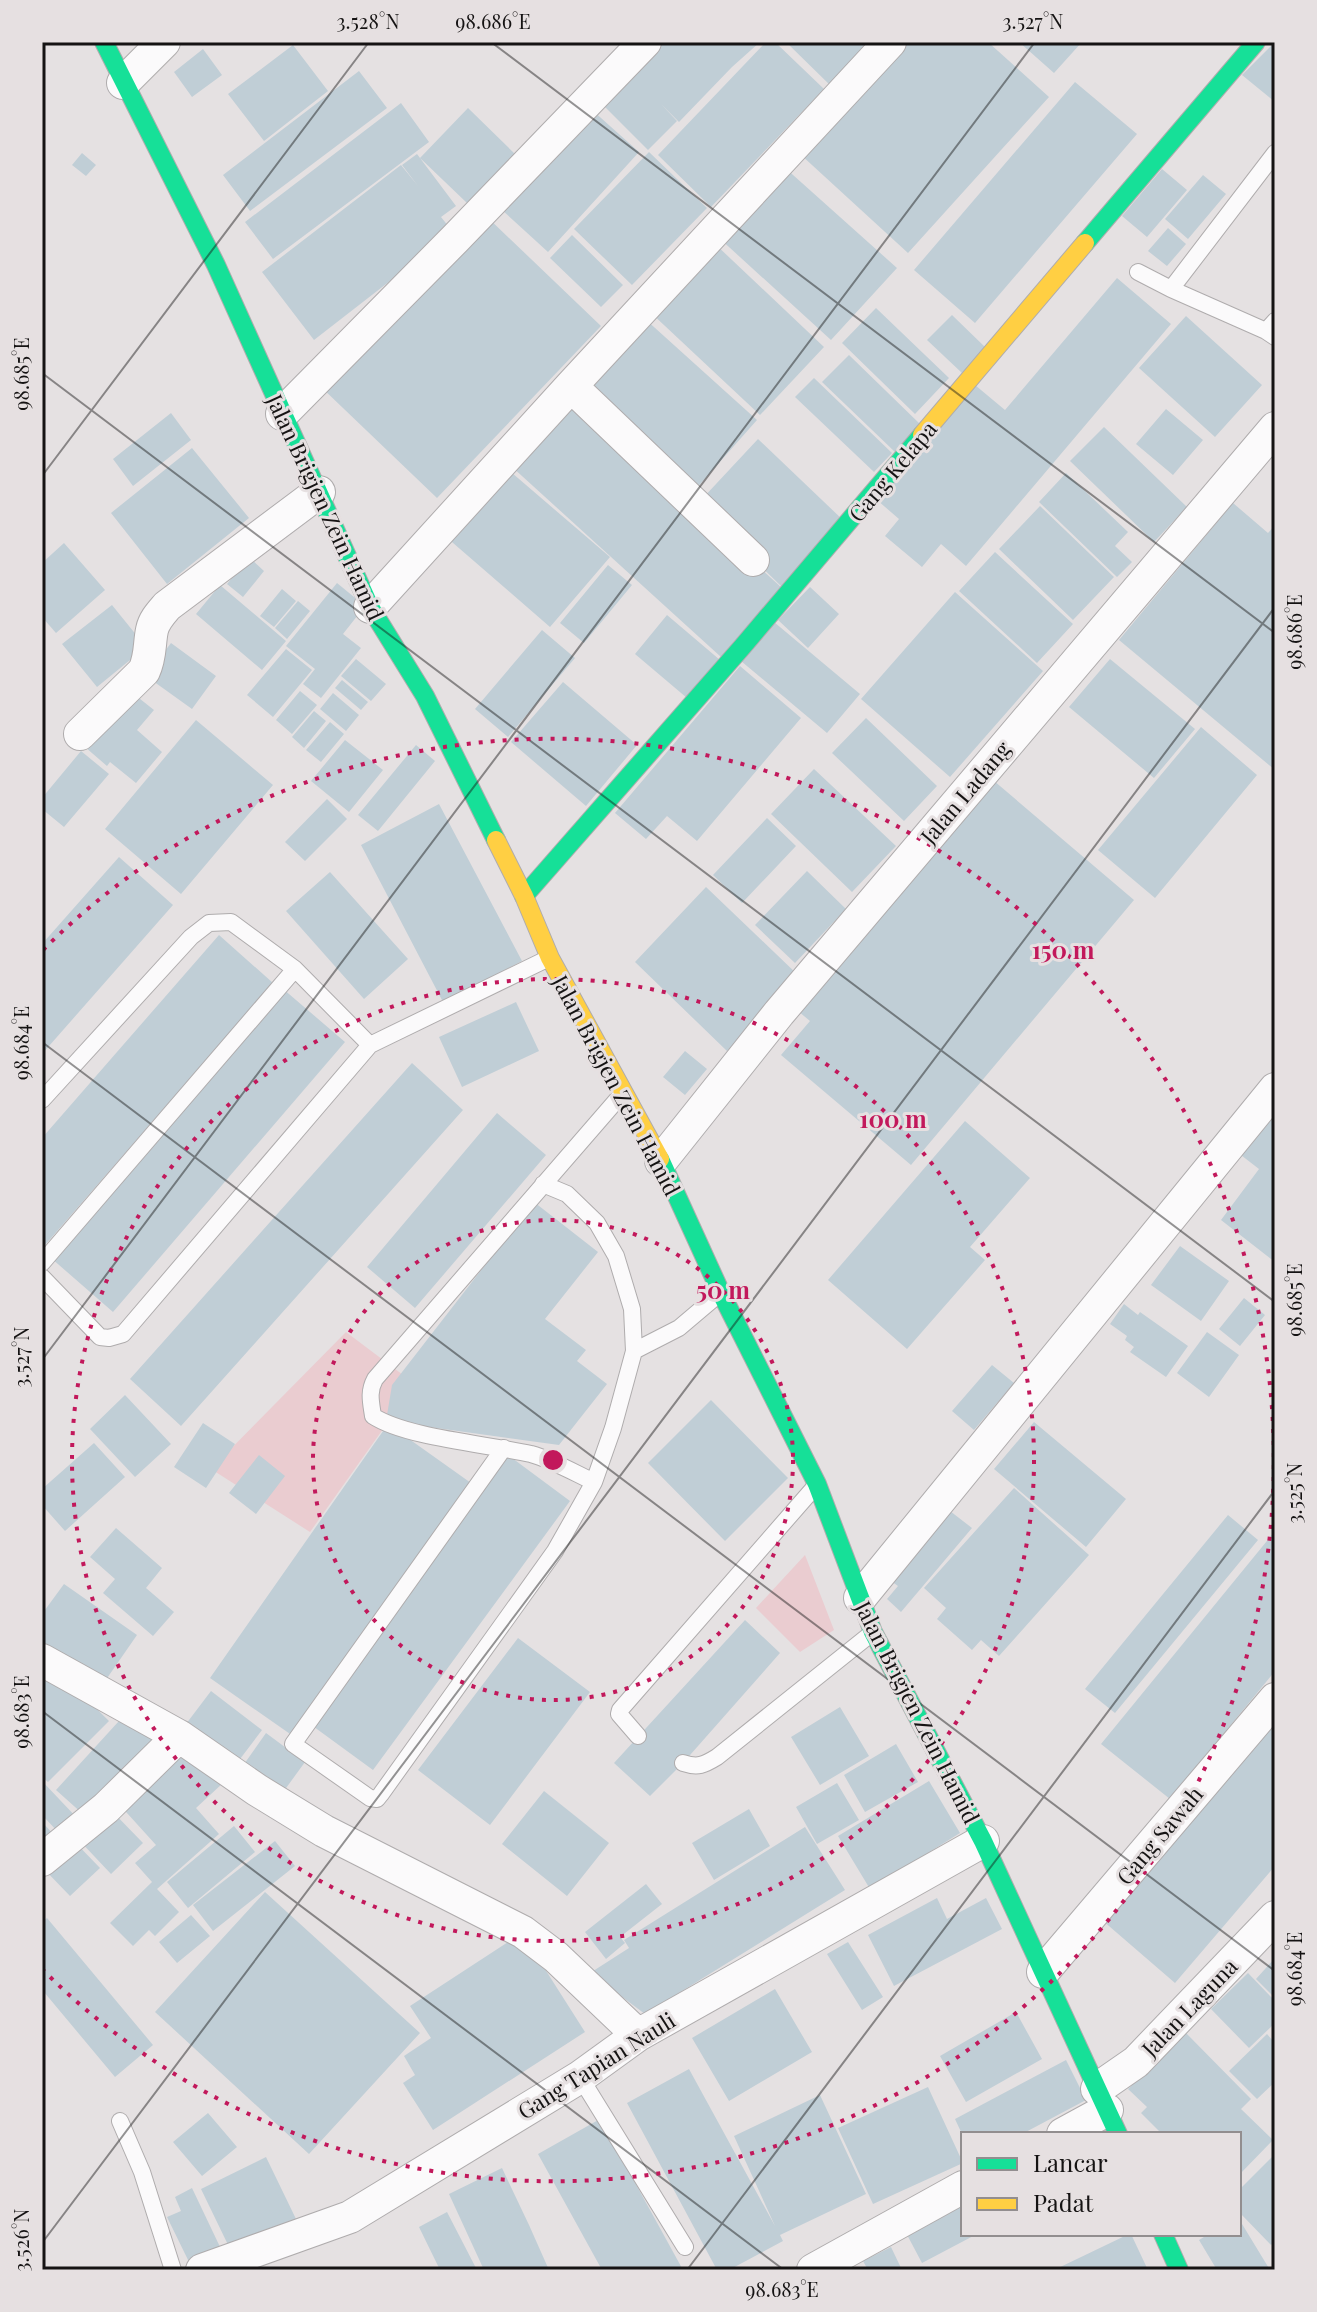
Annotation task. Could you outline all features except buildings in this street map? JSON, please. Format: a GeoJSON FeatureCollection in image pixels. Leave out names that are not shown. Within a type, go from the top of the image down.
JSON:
{"type":"FeatureCollection","features":[{"type":"Feature","properties":{"kind":"main road","name":"Jalan Brigjen Zein Hamid"},"geometry":{"type":"LineString","coordinates":[[104,42],[216,265],[370,607],[425,696],[524,896],[550,958],[661,1161],[721,1293],[817,1484],[873,1632],[983,1841],[1107,2111]]}},
{"type":"Feature","properties":{"kind":"main road","name":"Gang Kelapa"},"geometry":{"type":"LineString","coordinates":[[524,896],[743,646],[1256,42]]}},
{"type":"Feature","properties":{"kind":"main road"},"geometry":{"type":"LineString","coordinates":[[1164,2236],[1179,2270]]}},
{"type":"Feature","properties":{"kind":"street"},"geometry":{"type":"LineString","coordinates":[[123,83],[164,42]]}},
{"type":"Feature","properties":{"kind":"street"},"geometry":{"type":"LineString","coordinates":[[370,607],[890,42]]}},
{"type":"Feature","properties":{"kind":"street"},"geometry":{"type":"LineString","coordinates":[[282,414],[455,239],[638,44]]}},
{"type":"Feature","properties":{"kind":"street"},"geometry":{"type":"LineString","coordinates":[[571,386],[753,560]]}},
{"type":"Feature","properties":{"kind":"street","name":"Jalan Ladang"},"geometry":{"type":"LineString","coordinates":[[661,1161],[789,1001],[1275,428]]}},
{"type":"Feature","properties":{"kind":"street"},"geometry":{"type":"LineString","coordinates":[[80,734],[144,671],[150,659],[151,631],[167,606],[319,492]]}},
{"type":"Feature","properties":{"kind":"street"},"geometry":{"type":"LineString","coordinates":[[860,1598],[1275,1089]]}},
{"type":"Feature","properties":{"kind":"street"},"geometry":{"type":"LineString","coordinates":[[42,1660],[179,1736],[257,1790],[324,1831],[523,1932],[556,1957],[638,2035]]}},
{"type":"Feature","properties":{"kind":"street","name":"Gang Sawah"},"geometry":{"type":"LineString","coordinates":[[1043,1972],[1275,1699]]}},
{"type":"Feature","properties":{"kind":"street"},"geometry":{"type":"LineString","coordinates":[[42,1860],[106,1808],[179,1736]]}},
{"type":"Feature","properties":{"kind":"street","name":"Gang Tapian Nauli"},"geometry":{"type":"LineString","coordinates":[[202,2270],[350,2217],[580,2077],[638,2035],[983,1841]]}},
{"type":"Feature","properties":{"kind":"street","name":"Jalan Laguna"},"geometry":{"type":"LineString","coordinates":[[1067,2132],[1107,2111],[1136,2062],[1275,1917]]}},
{"type":"Feature","properties":{"kind":"street"},"geometry":{"type":"LineString","coordinates":[[813,2270],[961,2188]]}},
{"type":"Feature","properties":{"kind":"lane"},"geometry":{"type":"LineString","coordinates":[[1171,289],[1275,153]]}},
{"type":"Feature","properties":{"kind":"lane"},"geometry":{"type":"LineString","coordinates":[[1138,272],[1171,289],[1272,330]]}},
{"type":"Feature","properties":{"kind":"lane"},"geometry":{"type":"LineString","coordinates":[[42,1100],[191,937],[209,923],[231,922],[295,969],[370,1045]]}},
{"type":"Feature","properties":{"kind":"lane"},"geometry":{"type":"LineString","coordinates":[[42,1277],[100,1337],[123,1334],[370,1045],[550,958]]}},
{"type":"Feature","properties":{"kind":"lane"},"geometry":{"type":"LineString","coordinates":[[42,1263],[295,969]]}},
{"type":"Feature","properties":{"kind":"lane"},"geometry":{"type":"LineString","coordinates":[[594,1482],[535,1455],[428,1434],[381,1421],[373,1416],[370,1399],[371,1387],[623,1092]]}},
{"type":"Feature","properties":{"kind":"lane"},"geometry":{"type":"LineString","coordinates":[[504,1448],[293,1744],[370,1798],[377,1799],[555,1551],[594,1482],[613,1428],[634,1351],[632,1309],[616,1256],[597,1223],[567,1194],[543,1184]]}},
{"type":"Feature","properties":{"kind":"lane"},"geometry":{"type":"LineString","coordinates":[[634,1351],[679,1328],[721,1293]]}},
{"type":"Feature","properties":{"kind":"lane"},"geometry":{"type":"LineString","coordinates":[[638,1736],[623,1721],[620,1710],[817,1484]]}},
{"type":"Feature","properties":{"kind":"lane"},"geometry":{"type":"LineString","coordinates":[[683,1763],[703,1766],[717,1757],[873,1632]]}},
{"type":"Feature","properties":{"kind":"lane"},"geometry":{"type":"LineString","coordinates":[[580,2077],[685,2247]]}},
{"type":"Feature","properties":{"kind":"lane"},"geometry":{"type":"LineString","coordinates":[[120,2121],[142,2172],[173,2270]]}},
{"type":"Feature","properties":{"kind":"shaded area"},"geometry":{"type":"Polygon","coordinates":[[[346,1332],[415,1384],[310,1532],[211,1469],[346,1332]]]}},
{"type":"Feature","properties":{"kind":"shaded area"},"geometry":{"type":"Polygon","coordinates":[[[805,1555],[834,1630],[800,1652],[756,1608],[805,1555]]]}},
{"type":"Feature","properties":{"kind":"traffic: fast"},"geometry":{"type":"LineString","coordinates":[[104,42],[216,265],[370,607],[425,696],[496,840]]}},
{"type":"Feature","properties":{"kind":"traffic: fast"},"geometry":{"type":"LineString","coordinates":[[1085,243],[1256,42]]}},
{"type":"Feature","properties":{"kind":"traffic: fast"},"geometry":{"type":"LineString","coordinates":[[524,896],[922,435]]}},
{"type":"Feature","properties":{"kind":"traffic: fast"},"geometry":{"type":"LineString","coordinates":[[660,1159],[721,1293],[817,1484],[873,1632],[983,1841],[1117,2132]]}},
{"type":"Feature","properties":{"kind":"traffic: fast"},"geometry":{"type":"LineString","coordinates":[[1164,2236],[1179,2270]]}},
{"type":"Feature","properties":{"kind":"traffic: slow"},"geometry":{"type":"LineString","coordinates":[[922,435],[1085,243]]}},
{"type":"Feature","properties":{"kind":"traffic: slow"},"geometry":{"type":"LineString","coordinates":[[496,840],[550,958],[660,1159]]}}]}
